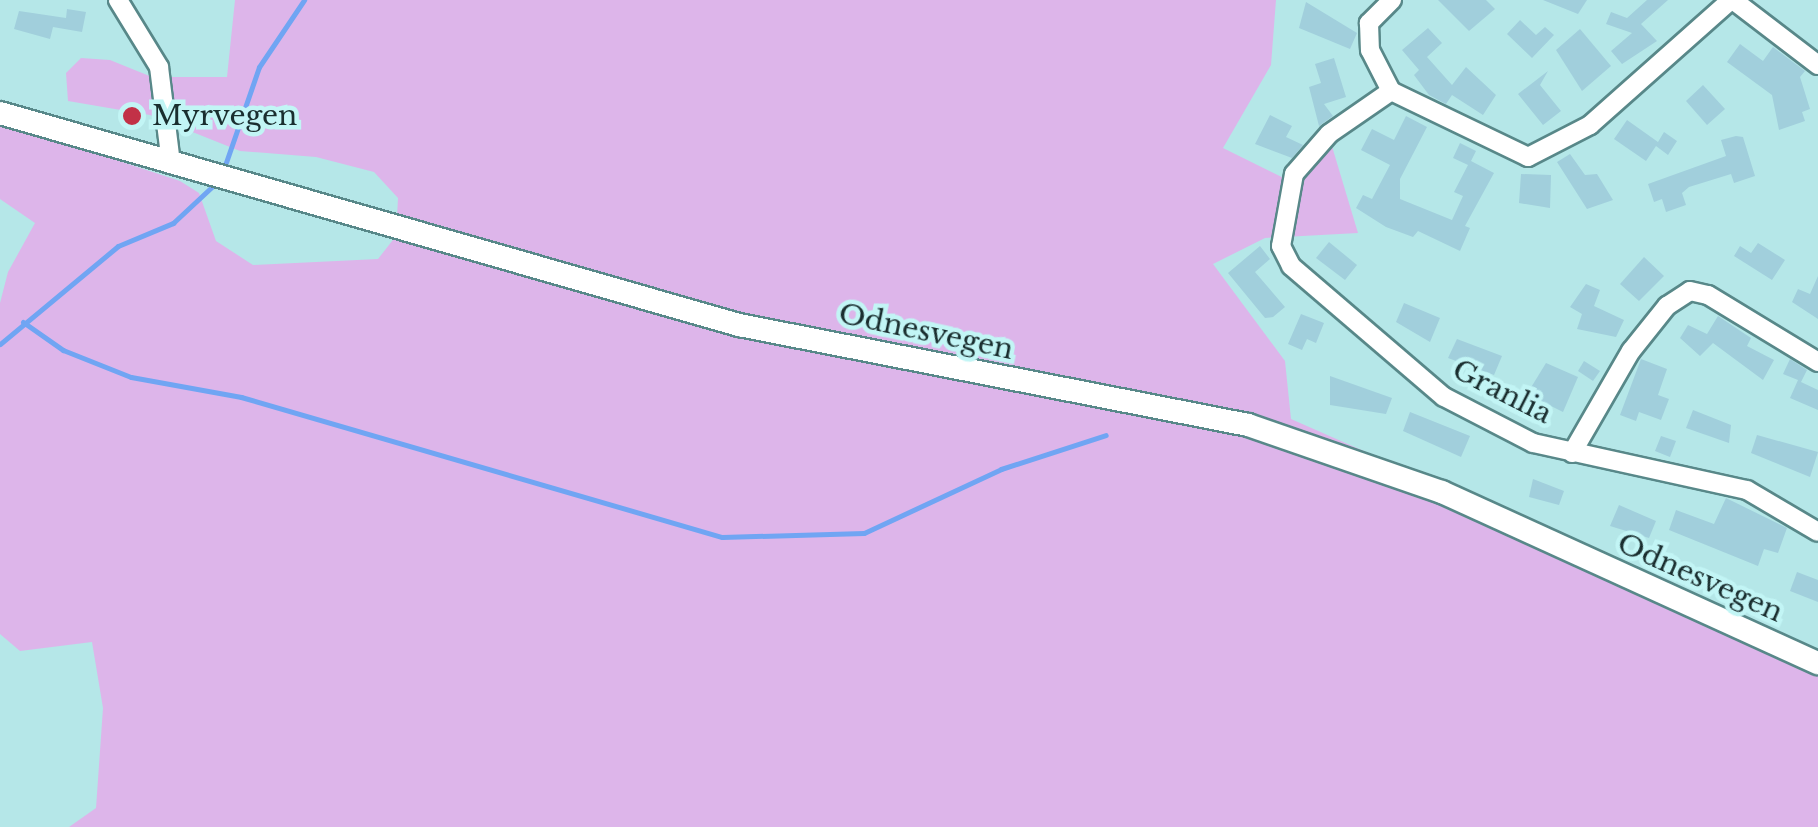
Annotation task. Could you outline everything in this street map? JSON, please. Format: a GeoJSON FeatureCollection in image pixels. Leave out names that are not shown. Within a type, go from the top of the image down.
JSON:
{"type":"FeatureCollection","features":[{"type":"Feature","properties":{"kind":"main road","name":"Odnesvegen"},"geometry":{"type":"LineString","coordinates":[[0,114],[740,325],[1248,426],[1442,492],[1818,664]]}},
{"type":"Feature","properties":{"kind":"street"},"geometry":{"type":"LineString","coordinates":[[118,0],[160,68],[172,164]]}},
{"type":"Feature","properties":{"kind":"street"},"geometry":{"type":"LineString","coordinates":[[1392,0],[1368,23],[1370,50],[1391,92],[1528,157],[1590,125],[1732,0],[1818,65]]}},
{"type":"Feature","properties":{"kind":"street","name":"Granlia"},"geometry":{"type":"LineString","coordinates":[[1391,92],[1329,134],[1294,174],[1281,246],[1292,266],[1444,397],[1533,443],[1747,490],[1818,532]]}},
{"type":"Feature","properties":{"kind":"street"},"geometry":{"type":"LineString","coordinates":[[1572,453],[1631,351],[1667,306],[1690,291],[1708,295],[1818,362]]}},
{"type":"Feature","properties":{"kind":"shaded area"},"geometry":{"type":"Polygon","coordinates":[[[235,0],[1276,0],[1271,65],[1223,148],[1298,185],[1331,143],[1358,233],[1265,238],[1213,264],[1285,361],[1291,419],[1818,651],[1818,827],[69,827],[96,808],[103,708],[92,642],[20,651],[0,634],[0,303],[8,272],[35,223],[0,199],[0,122],[180,181],[199,193],[216,241],[253,265],[378,259],[396,236],[398,198],[374,172],[316,157],[240,151],[150,115],[68,101],[66,73],[81,58],[110,60],[152,77],[227,77],[235,0]]]}},
{"type":"Feature","properties":{"kind":"building"},"geometry":{"type":"Polygon","coordinates":[[[1438,0],[1486,0],[1495,9],[1469,31],[1438,0]]]}},
{"type":"Feature","properties":{"kind":"building"},"geometry":{"type":"Polygon","coordinates":[[[1543,0],[1587,0],[1578,14],[1543,0]]]}},
{"type":"Feature","properties":{"kind":"building"},"geometry":{"type":"Polygon","coordinates":[[[1647,0],[1668,0],[1641,24],[1657,41],[1622,64],[1611,51],[1632,33],[1606,24],[1611,12],[1627,18],[1647,0]]]}},
{"type":"Feature","properties":{"kind":"building"},"geometry":{"type":"Polygon","coordinates":[[[1306,2],[1357,33],[1350,49],[1299,28],[1306,2]]]}},
{"type":"Feature","properties":{"kind":"building"},"geometry":{"type":"Polygon","coordinates":[[[67,9],[86,12],[82,32],[53,27],[50,39],[14,29],[19,11],[66,18],[67,9]]]}},
{"type":"Feature","properties":{"kind":"building"},"geometry":{"type":"Polygon","coordinates":[[[1520,20],[1536,35],[1545,27],[1554,35],[1532,58],[1507,34],[1520,20]]]}},
{"type":"Feature","properties":{"kind":"building"},"geometry":{"type":"Polygon","coordinates":[[[1428,28],[1442,43],[1427,57],[1452,85],[1466,67],[1496,95],[1483,115],[1452,95],[1446,104],[1429,95],[1414,75],[1419,70],[1402,50],[1428,28]]]}},
{"type":"Feature","properties":{"kind":"building"},"geometry":{"type":"Polygon","coordinates":[[[1580,29],[1611,66],[1582,91],[1556,50],[1580,29]]]}},
{"type":"Feature","properties":{"kind":"building"},"geometry":{"type":"Polygon","coordinates":[[[1740,44],[1763,61],[1773,47],[1805,71],[1800,77],[1810,109],[1802,112],[1805,121],[1779,130],[1772,95],[1727,62],[1740,44]]]}},
{"type":"Feature","properties":{"kind":"building"},"geometry":{"type":"Polygon","coordinates":[[[1334,58],[1346,97],[1324,104],[1333,116],[1319,126],[1309,87],[1321,83],[1315,64],[1334,58]]]}},
{"type":"Feature","properties":{"kind":"building"},"geometry":{"type":"Polygon","coordinates":[[[1548,71],[1540,85],[1561,111],[1543,125],[1518,94],[1548,71]]]}},
{"type":"Feature","properties":{"kind":"building"},"geometry":{"type":"Polygon","coordinates":[[[1703,85],[1725,109],[1707,125],[1686,101],[1703,85]]]}},
{"type":"Feature","properties":{"kind":"building"},"geometry":{"type":"Polygon","coordinates":[[[1270,115],[1292,126],[1286,137],[1303,145],[1292,158],[1255,144],[1270,115]]]}},
{"type":"Feature","properties":{"kind":"building"},"geometry":{"type":"Polygon","coordinates":[[[1406,116],[1427,127],[1400,179],[1400,199],[1452,220],[1463,196],[1454,192],[1468,165],[1453,158],[1460,143],[1476,151],[1471,161],[1494,173],[1465,226],[1470,228],[1460,251],[1418,231],[1413,237],[1386,227],[1356,208],[1363,195],[1372,199],[1390,165],[1361,150],[1372,129],[1394,140],[1406,116]]]}},
{"type":"Feature","properties":{"kind":"building"},"geometry":{"type":"Polygon","coordinates":[[[1627,120],[1658,142],[1664,132],[1677,141],[1668,155],[1656,146],[1646,161],[1614,139],[1627,120]]]}},
{"type":"Feature","properties":{"kind":"building"},"geometry":{"type":"Polygon","coordinates":[[[1743,137],[1755,176],[1734,183],[1731,174],[1689,187],[1682,193],[1686,205],[1666,212],[1662,199],[1654,202],[1648,184],[1726,156],[1721,140],[1743,137]]]}},
{"type":"Feature","properties":{"kind":"building"},"geometry":{"type":"Polygon","coordinates":[[[1570,154],[1585,175],[1597,174],[1613,200],[1587,209],[1557,162],[1570,154]]]}},
{"type":"Feature","properties":{"kind":"building"},"geometry":{"type":"Polygon","coordinates":[[[1521,174],[1551,175],[1550,208],[1519,203],[1521,174]]]}},
{"type":"Feature","properties":{"kind":"building"},"geometry":{"type":"Polygon","coordinates":[[[1329,242],[1357,265],[1345,280],[1316,258],[1329,242]]]}},
{"type":"Feature","properties":{"kind":"building"},"geometry":{"type":"Polygon","coordinates":[[[1758,243],[1785,260],[1772,280],[1734,256],[1740,246],[1751,253],[1758,243]]]}},
{"type":"Feature","properties":{"kind":"building"},"geometry":{"type":"Polygon","coordinates":[[[1260,246],[1270,259],[1255,272],[1285,307],[1273,317],[1265,318],[1228,273],[1260,246]]]}},
{"type":"Feature","properties":{"kind":"building"},"geometry":{"type":"Polygon","coordinates":[[[1644,257],[1664,276],[1639,301],[1620,284],[1644,257]]]}},
{"type":"Feature","properties":{"kind":"building"},"geometry":{"type":"Polygon","coordinates":[[[1818,276],[1818,319],[1792,302],[1798,289],[1810,294],[1818,276]]]}},
{"type":"Feature","properties":{"kind":"building"},"geometry":{"type":"Polygon","coordinates":[[[1586,284],[1600,290],[1594,306],[1624,320],[1616,337],[1577,329],[1582,314],[1570,307],[1586,284]]]}},
{"type":"Feature","properties":{"kind":"building"},"geometry":{"type":"Polygon","coordinates":[[[1404,303],[1440,318],[1430,342],[1396,322],[1404,303]]]}},
{"type":"Feature","properties":{"kind":"building"},"geometry":{"type":"Polygon","coordinates":[[[1301,314],[1324,323],[1316,343],[1307,339],[1302,350],[1288,344],[1301,314]]]}},
{"type":"Feature","properties":{"kind":"building"},"geometry":{"type":"Polygon","coordinates":[[[1718,316],[1751,338],[1747,346],[1774,360],[1763,380],[1713,343],[1700,356],[1680,338],[1688,325],[1707,334],[1718,316]]]}},
{"type":"Feature","properties":{"kind":"building"},"geometry":{"type":"Polygon","coordinates":[[[1457,339],[1502,356],[1494,375],[1448,358],[1457,339]]]}},
{"type":"Feature","properties":{"kind":"building"},"geometry":{"type":"Polygon","coordinates":[[[1641,359],[1667,369],[1658,395],[1669,399],[1661,420],[1639,412],[1636,421],[1620,415],[1641,359]]]}},
{"type":"Feature","properties":{"kind":"building"},"geometry":{"type":"Polygon","coordinates":[[[1790,359],[1807,370],[1801,382],[1818,390],[1818,410],[1790,398],[1798,380],[1783,374],[1790,359]]]}},
{"type":"Feature","properties":{"kind":"building"},"geometry":{"type":"Polygon","coordinates":[[[1584,361],[1600,371],[1593,381],[1578,371],[1584,361]]]}},
{"type":"Feature","properties":{"kind":"building"},"geometry":{"type":"Polygon","coordinates":[[[1546,363],[1578,377],[1563,412],[1527,394],[1546,363]]]}},
{"type":"Feature","properties":{"kind":"building"},"geometry":{"type":"Polygon","coordinates":[[[1330,376],[1392,398],[1386,414],[1330,405],[1330,376]]]}},
{"type":"Feature","properties":{"kind":"building"},"geometry":{"type":"Polygon","coordinates":[[[1693,410],[1731,425],[1729,443],[1686,428],[1693,410]]]}},
{"type":"Feature","properties":{"kind":"building"},"geometry":{"type":"Polygon","coordinates":[[[1410,412],[1470,436],[1461,457],[1403,431],[1410,412]]]}},
{"type":"Feature","properties":{"kind":"building"},"geometry":{"type":"Polygon","coordinates":[[[1757,435],[1818,452],[1810,477],[1751,453],[1757,435]]]}},
{"type":"Feature","properties":{"kind":"building"},"geometry":{"type":"Polygon","coordinates":[[[1661,436],[1676,441],[1670,457],[1655,451],[1661,436]]]}},
{"type":"Feature","properties":{"kind":"building"},"geometry":{"type":"Polygon","coordinates":[[[1533,479],[1564,491],[1559,505],[1529,497],[1533,479]]]}},
{"type":"Feature","properties":{"kind":"building"},"geometry":{"type":"Polygon","coordinates":[[[1726,498],[1787,528],[1778,553],[1764,549],[1758,566],[1669,530],[1676,510],[1714,524],[1726,498]]]}},
{"type":"Feature","properties":{"kind":"building"},"geometry":{"type":"Polygon","coordinates":[[[1619,505],[1656,521],[1649,538],[1610,526],[1619,505]]]}},
{"type":"Feature","properties":{"kind":"building"},"geometry":{"type":"Polygon","coordinates":[[[1797,572],[1818,580],[1818,602],[1790,591],[1797,572]]]}},
{"type":"Feature","properties":{"kind":"waterway"},"geometry":{"type":"LineString","coordinates":[[223,171],[259,67],[304,0]]}},
{"type":"Feature","properties":{"kind":"waterway"},"geometry":{"type":"LineString","coordinates":[[0,344],[118,246],[173,223],[218,181]]}},
{"type":"Feature","properties":{"kind":"waterway"},"geometry":{"type":"LineString","coordinates":[[23,322],[63,350],[131,377],[241,397],[722,537],[864,533],[1001,469],[1106,435]]}},
{"type":"Feature","properties":{"kind":"place","name":"Myrvegen"},"geometry":{"type":"Point","coordinates":[132,116]}}]}
